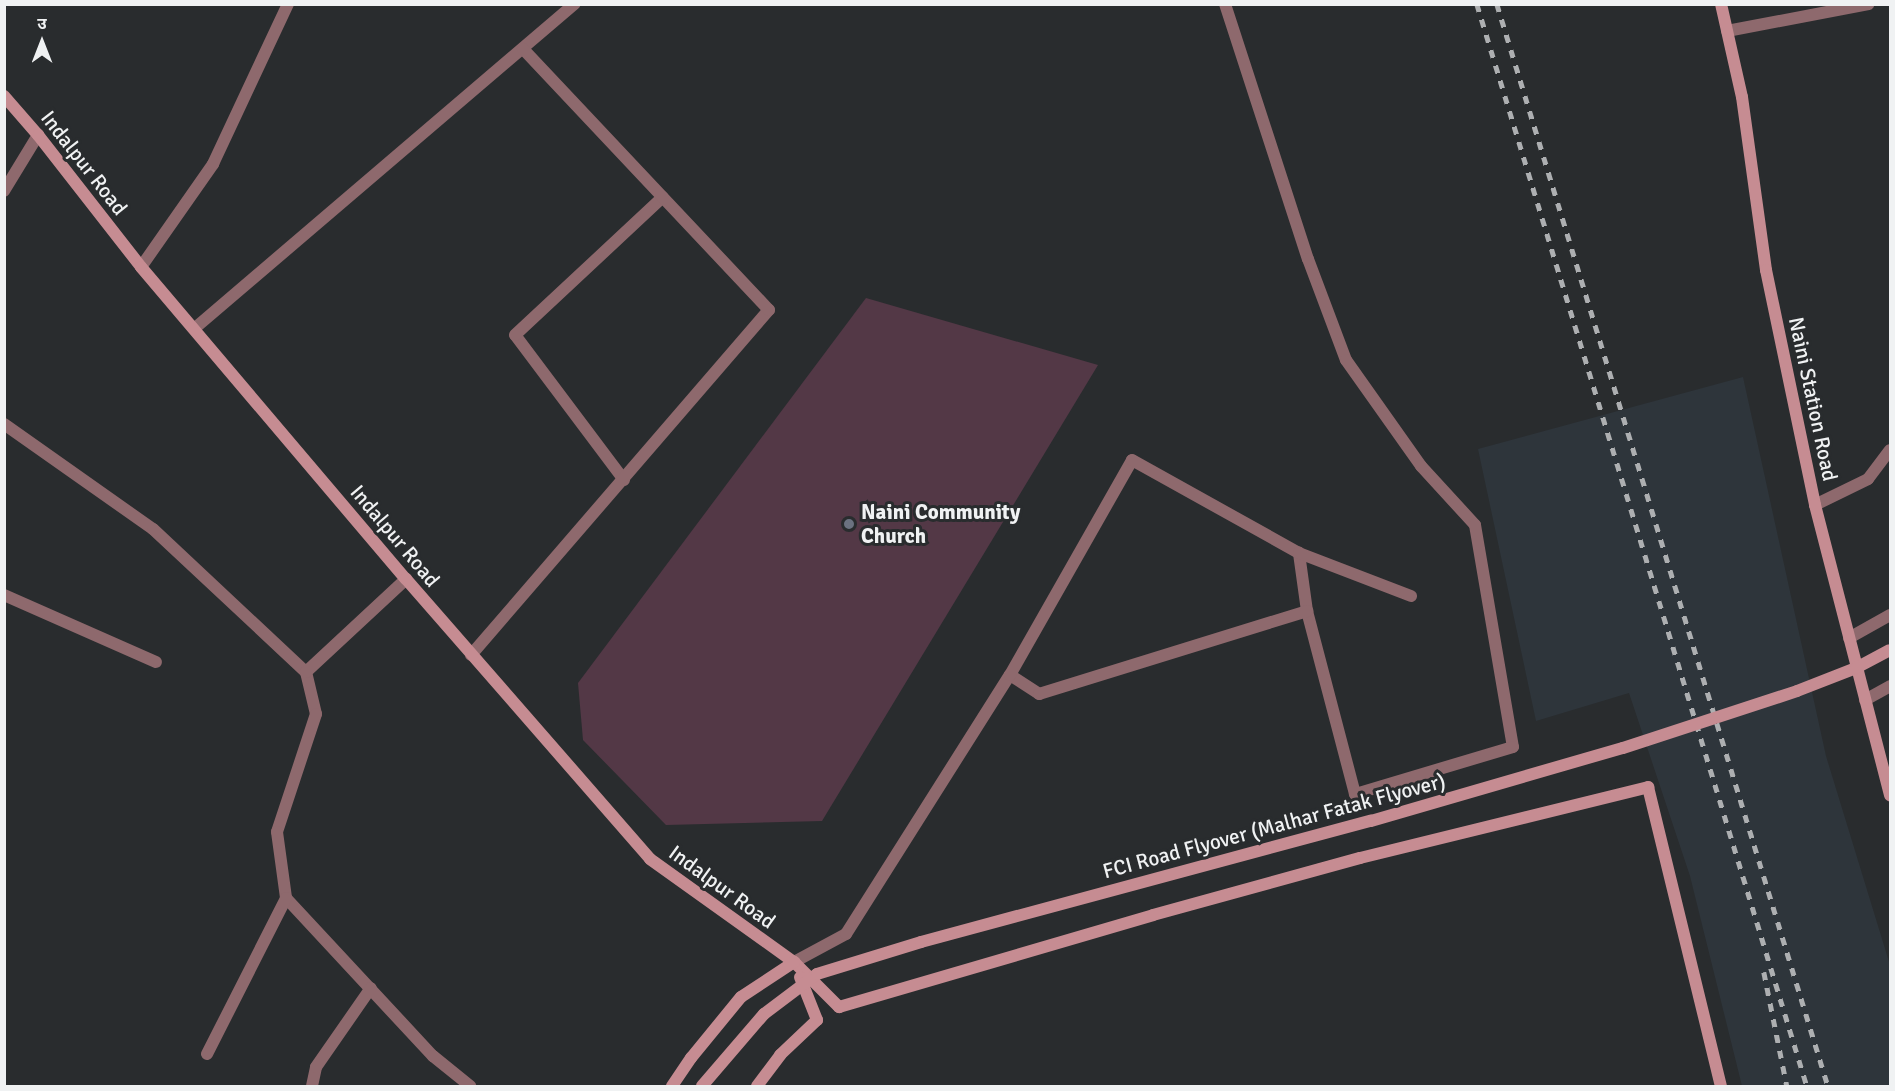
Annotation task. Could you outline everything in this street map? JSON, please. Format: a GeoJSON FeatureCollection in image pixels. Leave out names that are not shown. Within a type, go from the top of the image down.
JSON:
{"type":"FeatureCollection","features":[{"type":"Feature","properties":{"kind":"street"},"geometry":{"type":"LineString","coordinates":[[141,267],[213,164],[288,4]]}},
{"type":"Feature","properties":{"kind":"street"},"geometry":{"type":"LineString","coordinates":[[195,328],[574,4]]}},
{"type":"Feature","properties":{"kind":"street"},"geometry":{"type":"LineString","coordinates":[[1225,4],[1308,259],[1346,360],[1421,466],[1475,525],[1513,747],[1355,794],[1307,611],[1299,553]]}},
{"type":"Feature","properties":{"kind":"street","name":"Naini Station Road"},"geometry":{"type":"LineString","coordinates":[[1721,4],[1742,97],[1766,270],[1815,505],[1890,795]]}},
{"type":"Feature","properties":{"kind":"street"},"geometry":{"type":"LineString","coordinates":[[1727,31],[1868,4]]}},
{"type":"Feature","properties":{"kind":"street"},"geometry":{"type":"LineString","coordinates":[[471,655],[769,310],[523,49]]}},
{"type":"Feature","properties":{"kind":"street","name":"Indalpur Road"},"geometry":{"type":"LineString","coordinates":[[4,96],[38,135],[141,267],[471,655],[650,859],[794,962],[838,1007],[1326,868],[1648,787],[1721,1086]]}},
{"type":"Feature","properties":{"kind":"street"},"geometry":{"type":"LineString","coordinates":[[4,191],[38,135]]}},
{"type":"Feature","properties":{"kind":"street"},"geometry":{"type":"LineString","coordinates":[[624,480],[515,335],[663,197]]}},
{"type":"Feature","properties":{"kind":"street"},"geometry":{"type":"LineString","coordinates":[[4,424],[153,529],[306,672],[316,714],[277,832],[286,898],[207,1054]]}},
{"type":"Feature","properties":{"kind":"street"},"geometry":{"type":"LineString","coordinates":[[1815,505],[1868,479],[1890,450]]}},
{"type":"Feature","properties":{"kind":"street"},"geometry":{"type":"LineString","coordinates":[[672,1086],[691,1058],[741,997],[794,962],[846,934],[1010,675],[1132,460],[1299,553],[1411,596]]}},
{"type":"Feature","properties":{"kind":"street"},"geometry":{"type":"LineString","coordinates":[[306,672],[406,579]]}},
{"type":"Feature","properties":{"kind":"street"},"geometry":{"type":"LineString","coordinates":[[4,595],[156,662]]}},
{"type":"Feature","properties":{"kind":"street"},"geometry":{"type":"LineString","coordinates":[[1010,675],[1039,694],[1307,611]]}},
{"type":"Feature","properties":{"kind":"street"},"geometry":{"type":"LineString","coordinates":[[1849,638],[1890,615]]}},
{"type":"Feature","properties":{"kind":"street","name":"FCI Road Flyover (Malhar Fatak Flyover)"},"geometry":{"type":"LineString","coordinates":[[702,1086],[764,1014],[816,974],[921,942],[1382,818],[1623,748],[1797,691],[1856,668],[1890,650]]}},
{"type":"Feature","properties":{"kind":"street"},"geometry":{"type":"LineString","coordinates":[[1865,700],[1890,686]]}},
{"type":"Feature","properties":{"kind":"street"},"geometry":{"type":"LineString","coordinates":[[286,898],[434,1056],[470,1086]]}},
{"type":"Feature","properties":{"kind":"street"},"geometry":{"type":"LineString","coordinates":[[757,1086],[780,1055],[817,1020],[794,962]]}},
{"type":"Feature","properties":{"kind":"street"},"geometry":{"type":"LineString","coordinates":[[312,1086],[316,1067],[371,988]]}},
{"type":"Feature","properties":{"kind":"shaded area"},"geometry":{"type":"Polygon","coordinates":[[[1743,377],[1826,756],[1890,965],[1890,1086],[1742,1086],[1690,876],[1629,693],[1536,721],[1478,449],[1743,377]]]}},
{"type":"Feature","properties":{"kind":"building","name":"Naini Community Church"},"geometry":{"type":"Polygon","coordinates":[[[866,298],[1098,365],[822,821],[666,825],[583,740],[578,683],[866,298]]]}},
{"type":"Feature","properties":{"kind":"railway"},"geometry":{"type":"LineString","coordinates":[[1477,4],[1807,1086]]}},
{"type":"Feature","properties":{"kind":"railway"},"geometry":{"type":"LineString","coordinates":[[1497,4],[1828,1086]]}},
{"type":"Feature","properties":{"kind":"railway"},"geometry":{"type":"LineString","coordinates":[[1764,972],[1787,1086]]}},
{"type":"Feature","properties":{"kind":"place","name":"Naini Community Church"},"geometry":{"type":"Point","coordinates":[849,524]}}]}
